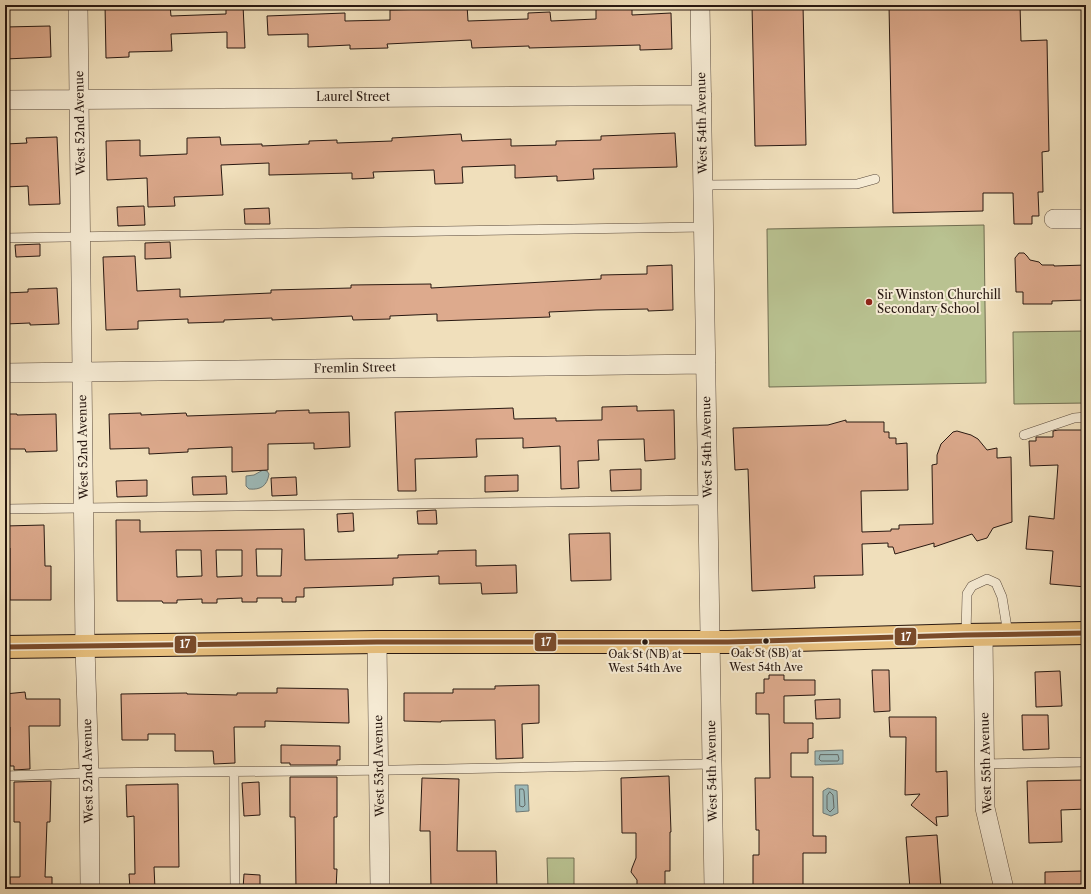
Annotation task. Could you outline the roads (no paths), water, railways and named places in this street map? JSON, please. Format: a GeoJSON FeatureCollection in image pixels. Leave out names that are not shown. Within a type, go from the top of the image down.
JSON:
{"type":"FeatureCollection","features":[{"type":"Feature","properties":{"kind":"main road"},"geometry":{"type":"LineString","coordinates":[[5,647],[377,642],[711,642],[1086,633]]}},
{"type":"Feature","properties":{"kind":"street","name":"West 52nd Avenue"},"geometry":{"type":"LineString","coordinates":[[78,5],[85,646],[89,773],[90,889]]}},
{"type":"Feature","properties":{"kind":"street","name":"West 54th Avenue"},"geometry":{"type":"LineString","coordinates":[[700,5],[714,889]]}},
{"type":"Feature","properties":{"kind":"street","name":"Laurel Street"},"geometry":{"type":"LineString","coordinates":[[5,100],[702,95]]}},
{"type":"Feature","properties":{"kind":"street"},"geometry":{"type":"LineString","coordinates":[[1054,219],[1086,219]]}},
{"type":"Feature","properties":{"kind":"street","name":"Fremlin Street"},"geometry":{"type":"LineString","coordinates":[[5,373],[706,364]]}},
{"type":"Feature","properties":{"kind":"street","name":"West 55th Avenue"},"geometry":{"type":"LineString","coordinates":[[974,635],[986,808],[1004,889]]}},
{"type":"Feature","properties":{"kind":"street","name":"West 53rd Avenue"},"geometry":{"type":"LineString","coordinates":[[377,642],[380,889]]}},
{"type":"Feature","properties":{"kind":"lane"},"geometry":{"type":"LineString","coordinates":[[703,186],[857,184],[875,179]]}},
{"type":"Feature","properties":{"kind":"lane"},"geometry":{"type":"LineString","coordinates":[[5,238],[704,227]]}},
{"type":"Feature","properties":{"kind":"lane"},"geometry":{"type":"LineString","coordinates":[[1024,435],[1074,418],[1086,417]]}},
{"type":"Feature","properties":{"kind":"lane"},"geometry":{"type":"LineString","coordinates":[[5,509],[708,500]]}},
{"type":"Feature","properties":{"kind":"lane"},"geometry":{"type":"LineString","coordinates":[[974,635],[967,594],[972,586],[988,579],[996,583],[1002,597],[1008,634]]}},
{"type":"Feature","properties":{"kind":"lane"},"geometry":{"type":"LineString","coordinates":[[984,764],[1086,762]]}},
{"type":"Feature","properties":{"kind":"lane"},"geometry":{"type":"LineString","coordinates":[[5,776],[89,773],[712,764]]}},
{"type":"Feature","properties":{"kind":"lane"},"geometry":{"type":"LineString","coordinates":[[234,772],[235,889]]}},
{"type":"Feature","properties":{"kind":"water"},"geometry":{"type":"Polygon","coordinates":[[[263,470],[267,471],[269,474],[267,482],[260,488],[249,489],[246,486],[246,476],[254,475],[263,470]]]}},
{"type":"Feature","properties":{"kind":"water"},"geometry":{"type":"Polygon","coordinates":[[[843,750],[843,764],[815,765],[815,751],[843,750]]]}},
{"type":"Feature","properties":{"kind":"water"},"geometry":{"type":"Polygon","coordinates":[[[515,785],[528,785],[529,811],[516,812],[515,785]]]}},
{"type":"Feature","properties":{"kind":"water"},"geometry":{"type":"Polygon","coordinates":[[[828,788],[837,791],[838,813],[831,816],[823,813],[823,791],[828,788]]]}},
{"type":"Feature","properties":{"kind":"place","name":"Sir Winston Churchill Secondary School"},"geometry":{"type":"Point","coordinates":[869,302]}},
{"type":"Feature","properties":{"kind":"place","name":"Oak St (SB) at West 54th Ave"},"geometry":{"type":"Point","coordinates":[766,641]}},
{"type":"Feature","properties":{"kind":"place","name":"Oak St (NB) at West 54th Ave"},"geometry":{"type":"Point","coordinates":[645,642]}}]}
